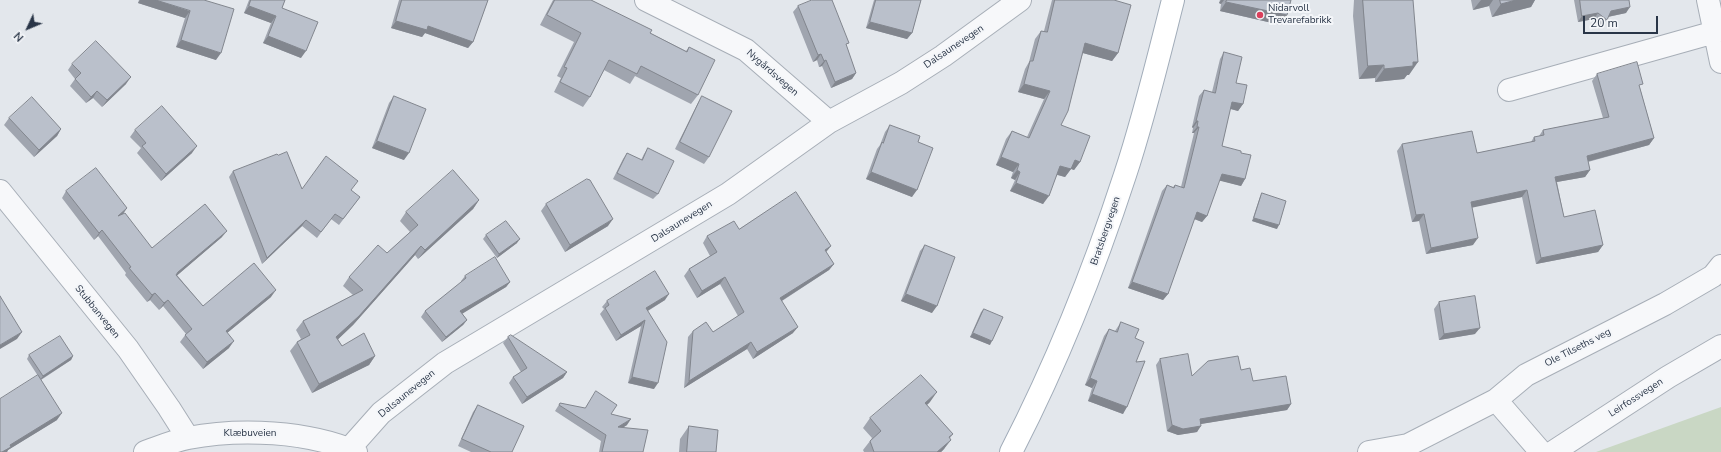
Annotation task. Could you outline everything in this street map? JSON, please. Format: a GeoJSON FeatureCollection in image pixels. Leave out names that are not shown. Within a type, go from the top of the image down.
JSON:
{"type":"FeatureCollection","features":[{"type":"Feature","properties":{"kind":"main road","name":"Bratsbergvegen"},"geometry":{"type":"LineString","coordinates":[[1011,452],[1059,352],[1094,266],[1125,175],[1148,96],[1173,0]]}},
{"type":"Feature","properties":{"kind":"street","name":"Nygårdsvegen"},"geometry":{"type":"LineString","coordinates":[[646,0],[746,50],[830,122]]}},
{"type":"Feature","properties":{"kind":"street","name":"Dalsaunevegen"},"geometry":{"type":"LineString","coordinates":[[352,450],[381,413],[446,363],[728,194],[830,122],[925,68],[988,25],[1020,0]]}},
{"type":"Feature","properties":{"kind":"street"},"geometry":{"type":"LineString","coordinates":[[1708,0],[1721,62]]}},
{"type":"Feature","properties":{"kind":"street"},"geometry":{"type":"LineString","coordinates":[[1509,90],[1715,32]]}},
{"type":"Feature","properties":{"kind":"street","name":"Stubbanvegen"},"geometry":{"type":"LineString","coordinates":[[0,191],[128,349],[188,438]]}},
{"type":"Feature","properties":{"kind":"street","name":"Ole Tilseths veg"},"geometry":{"type":"LineString","coordinates":[[1496,400],[1526,375],[1665,304],[1713,276],[1721,266]]}},
{"type":"Feature","properties":{"kind":"street","name":"Leirfossvegen"},"geometry":{"type":"LineString","coordinates":[[1553,452],[1668,377],[1721,346]]}},
{"type":"Feature","properties":{"kind":"street"},"geometry":{"type":"LineString","coordinates":[[1369,452],[1408,445],[1496,400],[1541,452]]}},
{"type":"Feature","properties":{"kind":"street","name":"Klæbuveien"},"geometry":{"type":"LineString","coordinates":[[145,452],[188,438],[213,434],[281,434],[309,437],[352,450]]}},
{"type":"Feature","properties":{"kind":"green space"},"geometry":{"type":"Polygon","coordinates":[[[1721,407],[1721,452],[1596,452],[1721,407]]]}},
{"type":"Feature","properties":{"kind":"building"},"geometry":{"type":"Polygon","coordinates":[[[156,0],[204,0],[234,9],[221,53],[181,40],[190,11],[156,0]]]}},
{"type":"Feature","properties":{"kind":"building"},"geometry":{"type":"Polygon","coordinates":[[[251,0],[285,0],[282,8],[318,22],[306,51],[268,36],[276,16],[249,6],[251,0]]]}},
{"type":"Feature","properties":{"kind":"building"},"geometry":{"type":"Polygon","coordinates":[[[402,0],[488,0],[473,42],[428,26],[427,30],[396,21],[402,0]]]}},
{"type":"Feature","properties":{"kind":"building"},"geometry":{"type":"Polygon","coordinates":[[[555,0],[591,0],[652,30],[650,33],[687,52],[689,47],[715,60],[698,95],[641,66],[637,74],[609,60],[590,97],[560,82],[567,68],[564,67],[581,33],[547,15],[555,0]]]}},
{"type":"Feature","properties":{"kind":"building"},"geometry":{"type":"Polygon","coordinates":[[[812,0],[832,0],[849,43],[846,44],[856,73],[835,82],[826,60],[824,61],[821,54],[818,55],[798,6],[812,0]]]}},
{"type":"Feature","properties":{"kind":"building"},"geometry":{"type":"Polygon","coordinates":[[[876,0],[921,0],[912,33],[870,22],[876,0]]]}},
{"type":"Feature","properties":{"kind":"building"},"geometry":{"type":"Polygon","coordinates":[[[1055,0],[1114,0],[1131,5],[1118,53],[1085,43],[1068,111],[1061,125],[1090,136],[1080,162],[1075,160],[1071,169],[1060,166],[1049,196],[1016,183],[1020,172],[1017,170],[1019,164],[1001,157],[1012,131],[1029,138],[1050,91],[1024,84],[1030,61],[1033,61],[1041,31],[1047,32],[1055,0]]]}},
{"type":"Feature","properties":{"kind":"building"},"geometry":{"type":"Polygon","coordinates":[[[1227,0],[1291,0],[1287,15],[1226,2],[1227,0]]]}},
{"type":"Feature","properties":{"kind":"building"},"geometry":{"type":"Polygon","coordinates":[[[1363,0],[1413,0],[1418,62],[1413,62],[1413,66],[1384,69],[1384,65],[1368,66],[1363,0]]]}},
{"type":"Feature","properties":{"kind":"building"},"geometry":{"type":"Polygon","coordinates":[[[1500,0],[1516,0],[1501,4],[1500,0]]]}},
{"type":"Feature","properties":{"kind":"building"},"geometry":{"type":"Polygon","coordinates":[[[1580,0],[1629,0],[1630,7],[1611,11],[1607,20],[1598,13],[1582,16],[1580,0]]]}},
{"type":"Feature","properties":{"kind":"building"},"geometry":{"type":"Polygon","coordinates":[[[96,41],[131,77],[107,100],[97,91],[91,97],[75,79],[81,73],[72,64],[96,41]]]}},
{"type":"Feature","properties":{"kind":"building"},"geometry":{"type":"Polygon","coordinates":[[[1224,52],[1242,57],[1236,83],[1247,85],[1243,104],[1232,102],[1222,146],[1251,155],[1245,179],[1222,174],[1207,216],[1197,212],[1168,294],[1132,282],[1167,185],[1174,188],[1175,185],[1184,188],[1199,127],[1197,127],[1198,121],[1196,121],[1204,90],[1215,93],[1224,52]]]}},
{"type":"Feature","properties":{"kind":"building"},"geometry":{"type":"Polygon","coordinates":[[[1637,62],[1643,84],[1639,85],[1654,138],[1587,156],[1590,170],[1555,177],[1564,217],[1595,210],[1603,245],[1541,258],[1527,190],[1471,202],[1478,238],[1431,248],[1424,214],[1416,215],[1402,144],[1472,131],[1477,153],[1535,141],[1534,137],[1544,135],[1543,130],[1609,117],[1597,74],[1637,62]]]}},
{"type":"Feature","properties":{"kind":"building"},"geometry":{"type":"Polygon","coordinates":[[[394,96],[426,109],[409,153],[377,141],[394,96]]]}},
{"type":"Feature","properties":{"kind":"building"},"geometry":{"type":"Polygon","coordinates":[[[702,96],[732,111],[709,157],[680,142],[702,96]]]}},
{"type":"Feature","properties":{"kind":"building"},"geometry":{"type":"Polygon","coordinates":[[[32,97],[61,129],[39,150],[9,118],[32,97]]]}},
{"type":"Feature","properties":{"kind":"building"},"geometry":{"type":"Polygon","coordinates":[[[162,106],[197,146],[166,174],[142,146],[146,143],[135,130],[162,106]]]}},
{"type":"Feature","properties":{"kind":"building"},"geometry":{"type":"Polygon","coordinates":[[[890,125],[920,136],[918,142],[933,148],[917,190],[871,172],[890,125]]]}},
{"type":"Feature","properties":{"kind":"building"},"geometry":{"type":"Polygon","coordinates":[[[648,148],[674,161],[658,194],[617,173],[627,153],[642,160],[648,148]]]}},
{"type":"Feature","properties":{"kind":"building"},"geometry":{"type":"Polygon","coordinates":[[[287,152],[302,189],[326,156],[358,181],[351,190],[360,197],[343,219],[335,214],[321,232],[306,220],[267,258],[233,171],[277,154],[287,152]]]}},
{"type":"Feature","properties":{"kind":"building"},"geometry":{"type":"Polygon","coordinates":[[[96,168],[127,208],[118,216],[125,213],[152,248],[205,204],[227,231],[176,275],[203,306],[254,263],[276,290],[226,331],[234,341],[207,362],[185,335],[192,329],[168,300],[164,303],[155,293],[152,295],[129,268],[131,267],[102,230],[99,233],[66,191],[96,168]]]}},
{"type":"Feature","properties":{"kind":"building"},"geometry":{"type":"Polygon","coordinates":[[[453,170],[479,200],[425,250],[421,246],[359,316],[336,337],[342,346],[364,333],[375,356],[319,384],[297,342],[310,335],[303,321],[363,290],[349,277],[378,245],[387,253],[418,225],[406,212],[453,170]]]}},
{"type":"Feature","properties":{"kind":"building"},"geometry":{"type":"Polygon","coordinates":[[[587,179],[590,180],[613,219],[570,245],[546,204],[587,179]]]}},
{"type":"Feature","properties":{"kind":"building"},"geometry":{"type":"Polygon","coordinates":[[[796,192],[831,246],[825,250],[834,264],[780,298],[798,327],[757,352],[751,342],[689,381],[693,331],[706,322],[713,332],[744,312],[725,277],[702,291],[689,269],[717,252],[707,236],[734,221],[739,229],[796,192]]]}},
{"type":"Feature","properties":{"kind":"building"},"geometry":{"type":"Polygon","coordinates":[[[1262,193],[1286,201],[1279,225],[1254,218],[1262,193]]]}},
{"type":"Feature","properties":{"kind":"building"},"geometry":{"type":"Polygon","coordinates":[[[506,221],[520,239],[499,254],[486,235],[506,221]]]}},
{"type":"Feature","properties":{"kind":"building"},"geometry":{"type":"Polygon","coordinates":[[[925,245],[955,257],[937,306],[906,294],[925,245]]]}},
{"type":"Feature","properties":{"kind":"building"},"geometry":{"type":"Polygon","coordinates":[[[495,257],[510,282],[460,311],[467,320],[446,337],[425,311],[466,278],[465,276],[495,257]]]}},
{"type":"Feature","properties":{"kind":"building"},"geometry":{"type":"Polygon","coordinates":[[[655,271],[669,294],[646,308],[667,342],[658,383],[632,377],[645,320],[621,335],[605,308],[609,305],[607,301],[655,271]]]}},
{"type":"Feature","properties":{"kind":"building"},"geometry":{"type":"Polygon","coordinates":[[[0,296],[22,332],[0,345],[0,296]]]}},
{"type":"Feature","properties":{"kind":"building"},"geometry":{"type":"Polygon","coordinates":[[[1475,296],[1480,328],[1444,334],[1439,302],[1475,296]]]}},
{"type":"Feature","properties":{"kind":"building"},"geometry":{"type":"Polygon","coordinates":[[[984,309],[1003,317],[992,341],[973,333],[984,309]]]}},
{"type":"Feature","properties":{"kind":"building"},"geometry":{"type":"Polygon","coordinates":[[[1121,322],[1139,329],[1135,338],[1144,342],[1136,362],[1145,361],[1127,407],[1092,394],[1097,381],[1090,378],[1109,329],[1117,332],[1121,322]]]}},
{"type":"Feature","properties":{"kind":"building"},"geometry":{"type":"Polygon","coordinates":[[[511,335],[567,372],[527,397],[513,377],[527,368],[508,337],[511,335]]]}},
{"type":"Feature","properties":{"kind":"building"},"geometry":{"type":"Polygon","coordinates":[[[60,336],[73,356],[43,376],[29,355],[60,336]]]}},
{"type":"Feature","properties":{"kind":"building"},"geometry":{"type":"Polygon","coordinates":[[[1188,354],[1192,376],[1208,361],[1238,356],[1241,370],[1250,368],[1253,381],[1286,376],[1291,404],[1200,419],[1201,426],[1183,429],[1172,425],[1160,359],[1188,354]]]}},
{"type":"Feature","properties":{"kind":"building"},"geometry":{"type":"Polygon","coordinates":[[[38,375],[62,413],[10,445],[11,447],[0,452],[0,399],[38,375]]]}},
{"type":"Feature","properties":{"kind":"building"},"geometry":{"type":"Polygon","coordinates":[[[921,375],[937,392],[925,403],[953,434],[949,437],[951,440],[937,452],[874,452],[870,441],[881,431],[870,418],[921,375]]]}},
{"type":"Feature","properties":{"kind":"building"},"geometry":{"type":"Polygon","coordinates":[[[596,391],[617,405],[611,414],[631,419],[618,427],[648,430],[643,452],[602,452],[606,435],[559,405],[560,403],[585,408],[596,391]]]}},
{"type":"Feature","properties":{"kind":"building"},"geometry":{"type":"Polygon","coordinates":[[[478,405],[524,426],[512,452],[491,452],[462,439],[478,405]]]}},
{"type":"Feature","properties":{"kind":"building"},"geometry":{"type":"Polygon","coordinates":[[[689,426],[718,430],[716,452],[687,452],[689,426]]]}},
{"type":"Feature","properties":{"kind":"place","name":"Nidarvoll Trevarefabrikk"},"geometry":{"type":"Point","coordinates":[1260,15]}}]}
